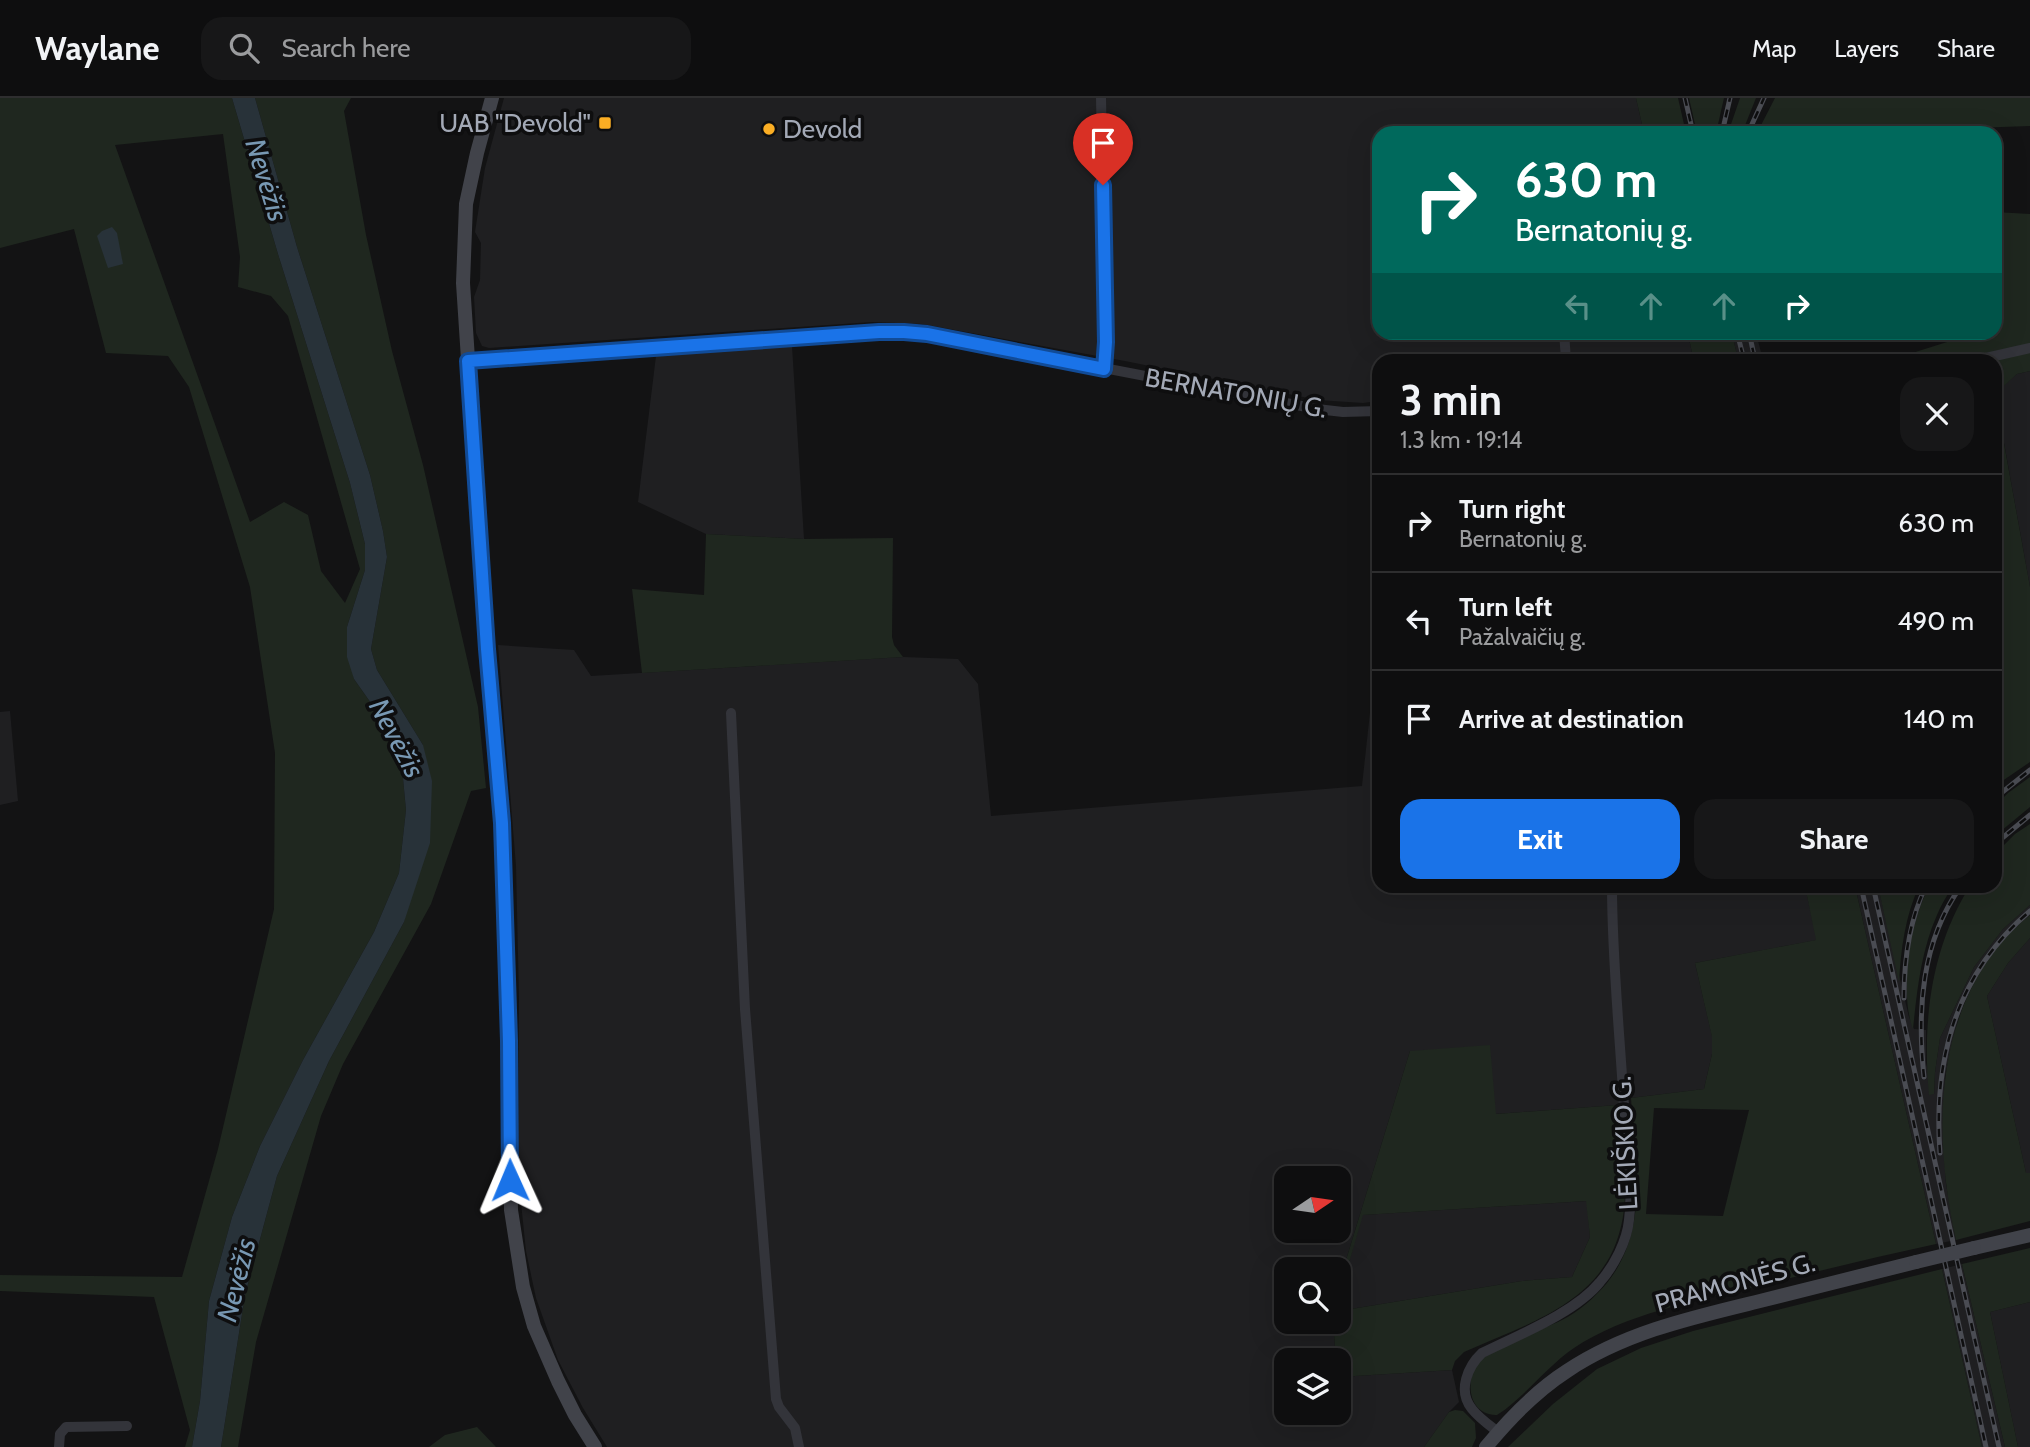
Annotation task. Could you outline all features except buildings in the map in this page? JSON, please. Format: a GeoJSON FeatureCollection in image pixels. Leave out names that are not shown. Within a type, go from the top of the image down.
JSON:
{"type":"FeatureCollection","features":[{"type":"Feature","properties":{"kind":"street"},"geometry":{"type":"LineString","coordinates":[[492,98],[466,204],[463,283],[486,638],[502,823],[513,1229],[523,1287],[540,1342],[575,1415],[595,1447]]}},
{"type":"Feature","properties":{"kind":"street"},"geometry":{"type":"LineString","coordinates":[[1101,98],[1106,342],[1104,369]]}},
{"type":"Feature","properties":{"kind":"street","name":"BERNATONIŲ G."},"geometry":{"type":"LineString","coordinates":[[468,361],[896,331],[927,334],[1317,409],[1372,411]]}},
{"type":"Feature","properties":{"kind":"street"},"geometry":{"type":"LineString","coordinates":[[2002,354],[2030,348]]}},
{"type":"Feature","properties":{"kind":"street"},"geometry":{"type":"LineString","coordinates":[[731,713],[742,971],[770,1337],[776,1399],[796,1428],[799,1447]]}},
{"type":"Feature","properties":{"kind":"street","name":"LĖKIŠKIO G."},"geometry":{"type":"LineString","coordinates":[[1498,1432],[1470,1407],[1466,1378],[1472,1362],[1482,1353],[1574,1306],[1588,1295],[1609,1269],[1629,1223],[1612,893]]}},
{"type":"Feature","properties":{"kind":"street","name":"PRAMONĖS G."},"geometry":{"type":"LineString","coordinates":[[1486,1447],[1534,1397],[1566,1371],[1603,1350],[1638,1335],[1691,1318],[2030,1235]]}},
{"type":"Feature","properties":{"kind":"street"},"geometry":{"type":"LineString","coordinates":[[59,1447],[60,1434],[66,1427],[127,1426]]}},
{"type":"Feature","properties":{"kind":"shaded area"},"geometry":{"type":"Polygon","coordinates":[[[0,98],[232,98],[350,483],[365,544],[365,570],[347,627],[354,679],[385,723],[401,757],[406,810],[399,873],[374,932],[303,1060],[260,1146],[232,1217],[209,1301],[200,1401],[192,1447],[185,1447],[190,1430],[154,1297],[0,1291],[0,1275],[182,1277],[218,1149],[274,909],[275,753],[250,587],[189,387],[168,356],[106,353],[74,229],[0,248],[0,98]],[[223,134],[115,145],[250,522],[284,502],[308,515],[321,571],[345,603],[360,569],[288,316],[271,296],[238,287],[240,257],[223,134]]]}},
{"type":"Feature","properties":{"kind":"shaded area"},"geometry":{"type":"Polygon","coordinates":[[[255,98],[351,98],[344,111],[366,235],[392,351],[423,465],[478,707],[486,788],[471,791],[431,904],[343,1064],[321,1116],[256,1342],[238,1447],[221,1447],[245,1295],[277,1176],[329,1061],[404,922],[423,745],[377,670],[371,649],[387,557],[383,531],[370,475],[297,247],[255,98]]]}},
{"type":"Feature","properties":{"kind":"shaded area"},"geometry":{"type":"Polygon","coordinates":[[[504,98],[1636,98],[1642,126],[1372,126],[1372,340],[1689,340],[1692,354],[1372,354],[1372,402],[1363,403],[1318,400],[922,324],[872,322],[489,348],[482,346],[476,333],[474,297],[480,280],[481,243],[475,232],[485,168],[504,98]]]}},
{"type":"Feature","properties":{"kind":"shaded area"},"geometry":{"type":"Polygon","coordinates":[[[1636,98],[1678,98],[1684,126],[1642,126],[1636,98]]]}},
{"type":"Feature","properties":{"kind":"shaded area"},"geometry":{"type":"Polygon","coordinates":[[[1689,98],[1724,98],[1718,126],[1695,126],[1689,98]]]}},
{"type":"Feature","properties":{"kind":"shaded area"},"geometry":{"type":"Polygon","coordinates":[[[1740,98],[1756,98],[1745,126],[1730,126],[1740,98]]]}},
{"type":"Feature","properties":{"kind":"shaded area"},"geometry":{"type":"Polygon","coordinates":[[[1775,98],[2030,98],[2030,126],[1761,126],[1775,98]]]}},
{"type":"Feature","properties":{"kind":"shaded area"},"geometry":{"type":"Polygon","coordinates":[[[2002,212],[2030,214],[2030,371],[2017,374],[2002,388],[2002,354],[1909,354],[1953,340],[2002,340],[2002,212]]]}},
{"type":"Feature","properties":{"kind":"shaded area"},"geometry":{"type":"Polygon","coordinates":[[[1689,340],[1734,340],[1737,354],[1692,354],[1689,340]]]}},
{"type":"Feature","properties":{"kind":"shaded area"},"geometry":{"type":"Polygon","coordinates":[[[1734,340],[1758,340],[1761,354],[1737,354],[1734,340]]]}},
{"type":"Feature","properties":{"kind":"shaded area"},"geometry":{"type":"Polygon","coordinates":[[[792,346],[804,539],[706,534],[638,502],[656,356],[792,346]]]}},
{"type":"Feature","properties":{"kind":"shaded area"},"geometry":{"type":"Polygon","coordinates":[[[2030,371],[2030,587],[2002,432],[2002,387],[2017,374],[2030,371]]]}},
{"type":"Feature","properties":{"kind":"shaded area"},"geometry":{"type":"Polygon","coordinates":[[[2002,433],[2030,587],[2030,762],[2002,781],[2002,433]]]}},
{"type":"Feature","properties":{"kind":"shaded area"},"geometry":{"type":"Polygon","coordinates":[[[706,534],[804,539],[893,538],[892,637],[894,645],[903,657],[642,673],[632,589],[704,595],[706,534]]]}},
{"type":"Feature","properties":{"kind":"shaded area"},"geometry":{"type":"Polygon","coordinates":[[[498,645],[574,650],[591,676],[903,657],[958,659],[978,684],[991,816],[1362,786],[1372,703],[1372,893],[1807,893],[1817,940],[1695,963],[1712,1036],[1712,1054],[1704,1089],[1631,1098],[1618,1105],[1495,1114],[1410,1051],[1347,1257],[1274,1257],[1274,1334],[1334,1334],[1335,1348],[1274,1348],[1274,1425],[1351,1425],[1351,1376],[1452,1370],[1459,1402],[1424,1447],[607,1447],[558,1360],[536,1298],[526,1251],[518,1132],[516,866],[498,645]]]}},
{"type":"Feature","properties":{"kind":"shaded area"},"geometry":{"type":"Polygon","coordinates":[[[10,711],[18,801],[0,805],[0,712],[10,711]]]}},
{"type":"Feature","properties":{"kind":"shaded area"},"geometry":{"type":"Polygon","coordinates":[[[2030,777],[2030,807],[2002,830],[2002,799],[2030,777]]]}},
{"type":"Feature","properties":{"kind":"shaded area"},"geometry":{"type":"Polygon","coordinates":[[[2030,824],[2030,905],[2003,929],[1974,967],[1940,1038],[1934,1094],[1929,1095],[1929,1013],[1932,986],[1946,935],[1966,893],[2002,893],[2002,847],[2030,824]]]}},
{"type":"Feature","properties":{"kind":"shaded area"},"geometry":{"type":"Polygon","coordinates":[[[1806,893],[1857,893],[1936,1244],[1638,1317],[1574,1348],[1497,1415],[1487,1414],[1474,1403],[1471,1395],[1472,1376],[1481,1360],[1498,1348],[1575,1313],[1602,1289],[1621,1262],[1635,1218],[1637,1194],[1631,1098],[1704,1089],[1712,1054],[1712,1037],[1695,963],[1816,940],[1806,893]],[[1654,1108],[1646,1214],[1723,1216],[1749,1110],[1654,1108]]]}},
{"type":"Feature","properties":{"kind":"shaded area"},"geometry":{"type":"Polygon","coordinates":[[[1857,893],[1880,893],[1909,1017],[1914,1029],[1926,1030],[1926,1063],[1934,1094],[1940,1038],[1974,967],[2003,929],[2030,905],[2030,915],[1986,963],[1962,1007],[1955,1031],[1945,1076],[1943,1133],[1946,1184],[1956,1240],[1936,1244],[1857,893]]]}},
{"type":"Feature","properties":{"kind":"shaded area"},"geometry":{"type":"Polygon","coordinates":[[[1880,893],[1916,893],[1904,933],[1899,982],[1880,893]]]}},
{"type":"Feature","properties":{"kind":"shaded area"},"geometry":{"type":"Polygon","coordinates":[[[1926,893],[1948,893],[1939,911],[1923,957],[1913,1029],[1909,1014],[1907,977],[1912,936],[1926,893]]]}},
{"type":"Feature","properties":{"kind":"shaded area"},"geometry":{"type":"Polygon","coordinates":[[[2030,915],[2030,938],[2008,963],[1987,996],[2026,1173],[2030,1173],[2030,1221],[1956,1240],[1943,1153],[1947,1065],[1957,1023],[1974,983],[1998,947],[2030,915]]]}},
{"type":"Feature","properties":{"kind":"shaded area"},"geometry":{"type":"Polygon","coordinates":[[[2030,938],[2030,1173],[2026,1173],[1987,996],[2008,963],[2030,938]]]}},
{"type":"Feature","properties":{"kind":"shaded area"},"geometry":{"type":"Polygon","coordinates":[[[1490,1045],[1496,1114],[1618,1105],[1625,1196],[1620,1230],[1609,1258],[1593,1281],[1572,1299],[1548,1314],[1464,1352],[1455,1361],[1452,1370],[1351,1376],[1351,1348],[1335,1348],[1334,1334],[1351,1334],[1351,1309],[1522,1281],[1572,1277],[1590,1237],[1586,1201],[1363,1215],[1351,1257],[1347,1257],[1410,1051],[1490,1045]]]}},
{"type":"Feature","properties":{"kind":"shaded area"},"geometry":{"type":"Polygon","coordinates":[[[1587,1201],[1590,1237],[1572,1277],[1522,1281],[1351,1309],[1350,1257],[1362,1215],[1587,1201]]]}},
{"type":"Feature","properties":{"kind":"shaded area"},"geometry":{"type":"Polygon","coordinates":[[[2030,1248],[2030,1302],[1990,1312],[2018,1447],[2005,1447],[1962,1264],[2030,1248]]]}},
{"type":"Feature","properties":{"kind":"shaded area"},"geometry":{"type":"Polygon","coordinates":[[[1962,1264],[2005,1447],[1982,1447],[1942,1269],[1962,1264]]]}},
{"type":"Feature","properties":{"kind":"shaded area"},"geometry":{"type":"Polygon","coordinates":[[[1942,1269],[1982,1447],[1508,1447],[1553,1404],[1597,1369],[1641,1348],[1693,1331],[1942,1269]]]}},
{"type":"Feature","properties":{"kind":"shaded area"},"geometry":{"type":"Polygon","coordinates":[[[2030,1302],[2030,1447],[2018,1447],[1990,1312],[2030,1302]]]}},
{"type":"Feature","properties":{"kind":"shaded area"},"geometry":{"type":"Polygon","coordinates":[[[1463,1411],[1475,1423],[1476,1438],[1472,1447],[1424,1447],[1449,1412],[1463,1411]]]}},
{"type":"Feature","properties":{"kind":"shaded area"},"geometry":{"type":"Polygon","coordinates":[[[477,1427],[496,1447],[429,1447],[445,1435],[477,1427]]]}},
{"type":"Feature","properties":{"kind":"water","name":"Nevėžis"},"geometry":{"type":"Polygon","coordinates":[[[232,98],[255,98],[297,247],[370,475],[387,557],[371,649],[377,670],[423,745],[432,781],[430,843],[404,922],[329,1061],[277,1176],[245,1295],[221,1447],[192,1447],[200,1401],[209,1301],[232,1217],[260,1146],[303,1060],[374,932],[399,873],[406,810],[401,757],[385,723],[354,679],[347,657],[347,627],[365,570],[365,544],[350,483],[232,98]]]}},
{"type":"Feature","properties":{"kind":"water"},"geometry":{"type":"Polygon","coordinates":[[[112,227],[117,233],[123,264],[108,268],[97,236],[112,227]]]}},
{"type":"Feature","properties":{"kind":"railway"},"geometry":{"type":"LineString","coordinates":[[1685,98],[1691,126]]}},
{"type":"Feature","properties":{"kind":"railway"},"geometry":{"type":"LineString","coordinates":[[1724,126],[1730,98]]}},
{"type":"Feature","properties":{"kind":"railway"},"geometry":{"type":"LineString","coordinates":[[1751,126],[1764,98]]}},
{"type":"Feature","properties":{"kind":"railway"},"geometry":{"type":"LineString","coordinates":[[1739,340],[1742,354]]}},
{"type":"Feature","properties":{"kind":"railway"},"geometry":{"type":"LineString","coordinates":[[1751,340],[1754,354]]}},
{"type":"Feature","properties":{"kind":"railway"},"geometry":{"type":"LineString","coordinates":[[2002,792],[2030,770]]}},
{"type":"Feature","properties":{"kind":"railway"},"geometry":{"type":"LineString","coordinates":[[2002,838],[2030,815]]}},
{"type":"Feature","properties":{"kind":"railway"},"geometry":{"type":"LineString","coordinates":[[1863,893],[1986,1447]]}},
{"type":"Feature","properties":{"kind":"railway"},"geometry":{"type":"LineString","coordinates":[[1875,893],[1999,1447]]}},
{"type":"Feature","properties":{"kind":"railway"},"geometry":{"type":"LineString","coordinates":[[1904,998],[1909,940],[1923,893]]}},
{"type":"Feature","properties":{"kind":"railway"},"geometry":{"type":"LineString","coordinates":[[1924,1077],[1921,1027],[1925,978],[1937,930],[1957,893]]}},
{"type":"Feature","properties":{"kind":"railway"},"geometry":{"type":"LineString","coordinates":[[1940,1153],[1941,1084],[1946,1051],[1955,1020],[1967,990],[1984,962],[2030,911]]}},
{"type":"Feature","properties":{"kind":"place","name":"UAB \"Devold\""},"geometry":{"type":"Point","coordinates":[605,123]}},
{"type":"Feature","properties":{"kind":"place","name":"Devold"},"geometry":{"type":"Point","coordinates":[769,129]}},
{"type":"Feature","properties":{"kind":"route"},"geometry":{"type":"LineString","coordinates":[[510,1180],[509,1041],[502,823],[487,649],[468,361],[904,332],[927,334],[1104,369],[1106,342],[1103,185]]}}]}
